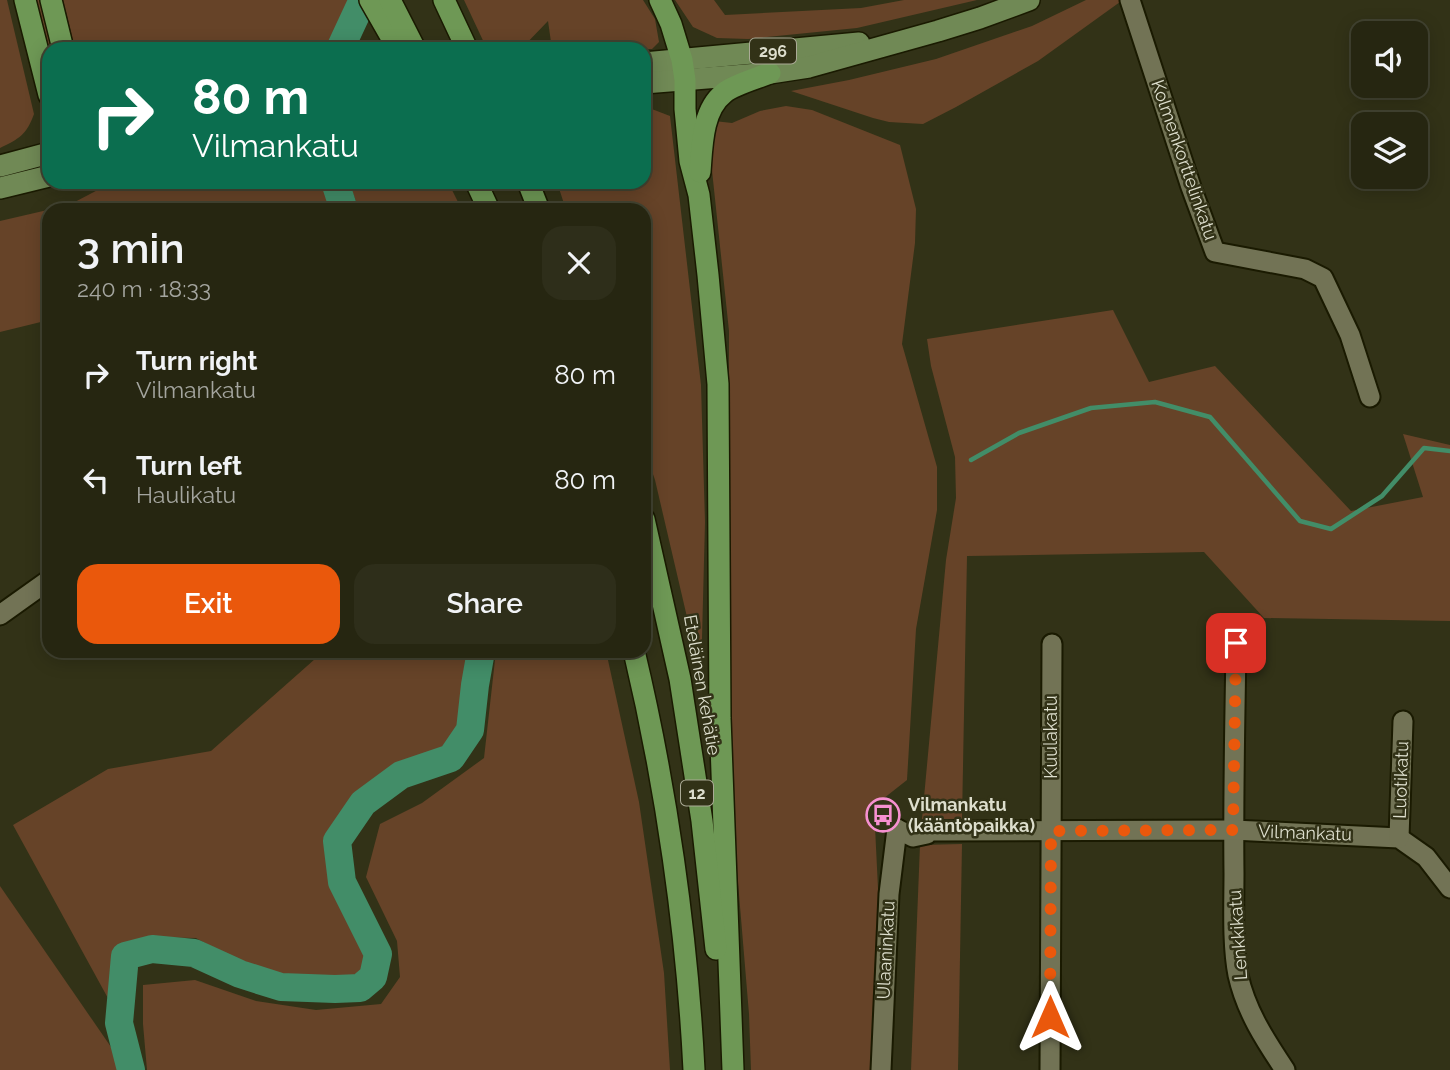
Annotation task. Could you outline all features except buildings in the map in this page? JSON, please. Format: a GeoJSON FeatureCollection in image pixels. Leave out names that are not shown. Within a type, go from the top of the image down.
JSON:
{"type":"FeatureCollection","features":[{"type":"Feature","properties":{"kind":"highway"},"geometry":{"type":"LineString","coordinates":[[25,0],[42,67]]}},
{"type":"Feature","properties":{"kind":"highway"},"geometry":{"type":"LineString","coordinates":[[51,0],[61,42]]}},
{"type":"Feature","properties":{"kind":"highway"},"geometry":{"type":"LineString","coordinates":[[370,0],[405,42]]}},
{"type":"Feature","properties":{"kind":"highway"},"geometry":{"type":"LineString","coordinates":[[390,0],[406,42]]}},
{"type":"Feature","properties":{"kind":"highway"},"geometry":{"type":"LineString","coordinates":[[444,0],[464,42]]}},
{"type":"Feature","properties":{"kind":"highway"},"geometry":{"type":"LineString","coordinates":[[660,0],[671,24],[684,70],[690,161],[699,195],[718,384],[720,718],[733,1070]]}},
{"type":"Feature","properties":{"kind":"highway"},"geometry":{"type":"LineString","coordinates":[[699,195],[706,119],[712,106],[724,92],[770,73]]}},
{"type":"Feature","properties":{"kind":"highway","name":"Eteläinen kehätie"},"geometry":{"type":"LineString","coordinates":[[651,550],[680,679],[705,846],[727,1070]]}},
{"type":"Feature","properties":{"kind":"highway","name":"12"},"geometry":{"type":"LineString","coordinates":[[636,658],[667,821],[682,930],[694,1070]]}},
{"type":"Feature","properties":{"kind":"main road"},"geometry":{"type":"LineString","coordinates":[[903,40],[980,18],[1029,0]]}},
{"type":"Feature","properties":{"kind":"main road","name":"296"},"geometry":{"type":"LineString","coordinates":[[651,81],[684,70],[808,47],[903,40]]}},
{"type":"Feature","properties":{"kind":"main road","name":"296"},"geometry":{"type":"LineString","coordinates":[[651,64],[684,70],[770,73],[809,67],[903,40]]}},
{"type":"Feature","properties":{"kind":"main road"},"geometry":{"type":"LineString","coordinates":[[0,166],[42,155]]}},
{"type":"Feature","properties":{"kind":"main road"},"geometry":{"type":"LineString","coordinates":[[0,188],[42,178]]}},
{"type":"Feature","properties":{"kind":"street","name":"Kolmenkorttelinkatu"},"geometry":{"type":"LineString","coordinates":[[1130,0],[1215,252],[1305,269],[1323,278],[1350,335],[1370,397]]}},
{"type":"Feature","properties":{"kind":"street"},"geometry":{"type":"LineString","coordinates":[[0,615],[42,585]]}},
{"type":"Feature","properties":{"kind":"street","name":"Lenkkikatu"},"geometry":{"type":"LineString","coordinates":[[1236,643],[1233,830],[1238,973],[1247,1004],[1264,1039],[1285,1070]]}},
{"type":"Feature","properties":{"kind":"street","name":"Kuulakatu"},"geometry":{"type":"LineString","coordinates":[[1051,831],[1052,644]]}},
{"type":"Feature","properties":{"kind":"street","name":"Luotikatu"},"geometry":{"type":"LineString","coordinates":[[1399,838],[1403,722]]}},
{"type":"Feature","properties":{"kind":"street","name":"Vilmankatu"},"geometry":{"type":"LineString","coordinates":[[897,830],[913,837],[927,834],[929,831],[1233,830],[1399,838]]}},
{"type":"Feature","properties":{"kind":"street","name":"Ulaaninkatu"},"geometry":{"type":"LineString","coordinates":[[881,1070],[889,894],[897,830]]}},
{"type":"Feature","properties":{"kind":"street"},"geometry":{"type":"LineString","coordinates":[[1050,1070],[1051,831]]}},
{"type":"Feature","properties":{"kind":"street"},"geometry":{"type":"LineString","coordinates":[[1399,838],[1426,857],[1450,888]]}},
{"type":"Feature","properties":{"kind":"shaded area"},"geometry":{"type":"Polygon","coordinates":[[[0,0],[7,0],[34,114],[22,135],[0,148],[0,0]]]}},
{"type":"Feature","properties":{"kind":"shaded area"},"geometry":{"type":"Polygon","coordinates":[[[35,0],[43,0],[52,42],[44,42],[35,0]]]}},
{"type":"Feature","properties":{"kind":"shaded area"},"geometry":{"type":"Polygon","coordinates":[[[63,0],[347,0],[330,42],[73,42],[63,0]]]}},
{"type":"Feature","properties":{"kind":"shaded area"},"geometry":{"type":"Polygon","coordinates":[[[464,0],[643,0],[655,19],[659,42],[651,49],[651,42],[551,42],[548,21],[528,42],[484,42],[464,0]]]}},
{"type":"Feature","properties":{"kind":"shaded area"},"geometry":{"type":"Polygon","coordinates":[[[675,0],[714,0],[725,15],[861,8],[904,0],[977,0],[857,28],[748,39],[717,38],[693,27],[675,0]]]}},
{"type":"Feature","properties":{"kind":"shaded area"},"geometry":{"type":"Polygon","coordinates":[[[1086,0],[1120,2],[1038,61],[923,124],[873,118],[791,91],[936,59],[1032,26],[1086,0]]]}},
{"type":"Feature","properties":{"kind":"shaded area"},"geometry":{"type":"Polygon","coordinates":[[[786,106],[812,110],[900,145],[916,209],[915,243],[902,344],[937,467],[937,510],[916,629],[907,780],[874,806],[879,909],[873,1070],[751,1070],[749,1014],[728,763],[729,331],[711,161],[714,121],[732,123],[760,111],[786,106]]]}},
{"type":"Feature","properties":{"kind":"shaded area"},"geometry":{"type":"Polygon","coordinates":[[[651,109],[670,116],[701,385],[705,522],[701,677],[651,468],[651,203],[564,203],[559,189],[651,189],[651,109]]]}},
{"type":"Feature","properties":{"kind":"shaded area"},"geometry":{"type":"Polygon","coordinates":[[[100,189],[325,189],[330,203],[73,203],[100,189]]]}},
{"type":"Feature","properties":{"kind":"shaded area"},"geometry":{"type":"Polygon","coordinates":[[[352,189],[452,189],[458,203],[356,203],[352,189]]]}},
{"type":"Feature","properties":{"kind":"shaded area"},"geometry":{"type":"Polygon","coordinates":[[[42,211],[42,322],[0,332],[0,221],[42,211]]]}},
{"type":"Feature","properties":{"kind":"shaded area"},"geometry":{"type":"Polygon","coordinates":[[[1113,310],[1149,382],[1215,366],[1351,511],[1423,497],[1403,434],[1450,445],[1450,621],[1264,618],[1204,552],[967,556],[962,819],[922,819],[946,560],[956,498],[955,457],[931,366],[927,339],[1113,310]]]}},
{"type":"Feature","properties":{"kind":"shaded area"},"geometry":{"type":"Polygon","coordinates":[[[316,658],[472,658],[460,725],[441,749],[397,767],[359,796],[330,835],[334,888],[369,957],[363,969],[354,975],[278,975],[245,966],[196,938],[145,937],[121,944],[115,959],[115,1011],[13,825],[108,769],[211,751],[316,658]]]}},
{"type":"Feature","properties":{"kind":"shaded area"},"geometry":{"type":"Polygon","coordinates":[[[495,658],[608,658],[639,802],[664,973],[670,1070],[147,1070],[143,985],[195,980],[256,1001],[316,1010],[381,1004],[400,977],[397,941],[366,877],[380,824],[422,803],[484,758],[495,658]]]}},
{"type":"Feature","properties":{"kind":"shaded area"},"geometry":{"type":"Polygon","coordinates":[[[962,844],[958,1070],[911,1070],[920,845],[962,844]]]}},
{"type":"Feature","properties":{"kind":"shaded area"},"geometry":{"type":"Polygon","coordinates":[[[0,886],[120,1060],[119,1070],[0,1070],[0,886]]]}},
{"type":"Feature","properties":{"kind":"waterway"},"geometry":{"type":"LineString","coordinates":[[343,42],[360,6],[369,0]]}},
{"type":"Feature","properties":{"kind":"waterway"},"geometry":{"type":"LineString","coordinates":[[337,189],[342,203]]}},
{"type":"Feature","properties":{"kind":"waterway"},"geometry":{"type":"LineString","coordinates":[[971,460],[1019,433],[1091,408],[1155,402],[1210,417],[1300,521],[1331,529],[1382,496],[1424,448],[1450,451]]}},
{"type":"Feature","properties":{"kind":"waterway"},"geometry":{"type":"LineString","coordinates":[[131,1070],[119,1023],[125,956],[152,949],[194,953],[240,974],[281,987],[360,988],[373,977],[378,954],[342,882],[337,841],[363,803],[401,775],[451,758],[470,730],[480,658]]}},
{"type":"Feature","properties":{"kind":"place","name":"Vilmankatu (kääntöpaikka)"},"geometry":{"type":"Point","coordinates":[883,815]}},
{"type":"Feature","properties":{"kind":"route"},"geometry":{"type":"LineString","coordinates":[[1050,1017],[1051,831],[1233,830],[1236,643]]}}]}
